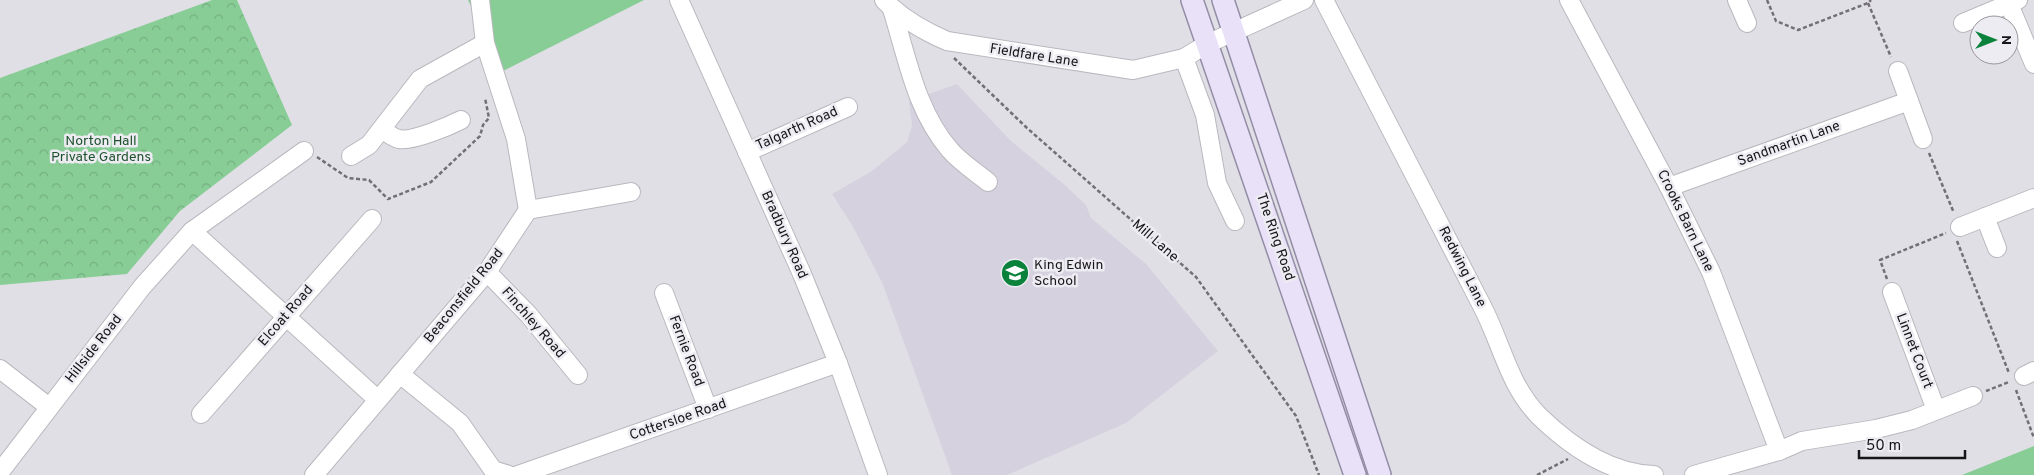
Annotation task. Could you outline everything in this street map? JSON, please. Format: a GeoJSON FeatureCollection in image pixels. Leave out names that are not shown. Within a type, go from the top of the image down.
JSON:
{"type":"FeatureCollection","features":[{"type":"Feature","properties":{"kind":"main road","name":"The Ring Road"},"geometry":{"type":"LineString","coordinates":[[1192,0],[1264,205],[1355,475]]}},
{"type":"Feature","properties":{"kind":"main road","name":"The Ring Road"},"geometry":{"type":"LineString","coordinates":[[1223,0],[1380,475]]}},
{"type":"Feature","properties":{"kind":"street"},"geometry":{"type":"LineString","coordinates":[[480,0],[485,43],[516,139],[528,210],[631,192]]}},
{"type":"Feature","properties":{"kind":"street","name":"Bradbury Road"},"geometry":{"type":"LineString","coordinates":[[679,0],[802,274],[838,363],[878,475]]}},
{"type":"Feature","properties":{"kind":"street"},"geometry":{"type":"LineString","coordinates":[[1207,44],[1304,0]]}},
{"type":"Feature","properties":{"kind":"street","name":"Redwing Lane"},"geometry":{"type":"LineString","coordinates":[[1324,0],[1484,309],[1513,382],[1539,415],[1583,451],[1606,465],[1646,475],[1654,475]]}},
{"type":"Feature","properties":{"kind":"street","name":"Crooks Barn Lane"},"geometry":{"type":"LineString","coordinates":[[1569,0],[1669,186],[1711,272],[1779,451]]}},
{"type":"Feature","properties":{"kind":"street"},"geometry":{"type":"LineString","coordinates":[[1737,0],[1747,23]]}},
{"type":"Feature","properties":{"kind":"street"},"geometry":{"type":"LineString","coordinates":[[1963,23],[2014,2],[2034,64]]}},
{"type":"Feature","properties":{"kind":"street"},"geometry":{"type":"LineString","coordinates":[[888,4],[922,107],[933,127],[951,151],[988,182]]}},
{"type":"Feature","properties":{"kind":"street","name":"Fieldfare Lane"},"geometry":{"type":"LineString","coordinates":[[888,4],[920,29],[947,41],[1133,70],[1184,58],[1207,44]]}},
{"type":"Feature","properties":{"kind":"street"},"geometry":{"type":"LineString","coordinates":[[351,156],[369,146],[420,79],[485,43]]}},
{"type":"Feature","properties":{"kind":"street"},"geometry":{"type":"LineString","coordinates":[[1184,58],[1206,115],[1217,182],[1235,221]]}},
{"type":"Feature","properties":{"kind":"street"},"geometry":{"type":"LineString","coordinates":[[1898,72],[1923,139]]}},
{"type":"Feature","properties":{"kind":"street","name":"Sandmartin Lane"},"geometry":{"type":"LineString","coordinates":[[1669,186],[1909,100]]}},
{"type":"Feature","properties":{"kind":"street","name":"Talgarth Road"},"geometry":{"type":"LineString","coordinates":[[747,152],[848,107]]}},
{"type":"Feature","properties":{"kind":"street"},"geometry":{"type":"LineString","coordinates":[[382,129],[397,139],[407,140],[447,127],[461,120]]}},
{"type":"Feature","properties":{"kind":"street","name":"Hillside Road"},"geometry":{"type":"LineString","coordinates":[[0,472],[142,287],[192,231],[304,151]]}},
{"type":"Feature","properties":{"kind":"street"},"geometry":{"type":"LineString","coordinates":[[1956,229],[2034,198]]}},
{"type":"Feature","properties":{"kind":"street","name":"Beaconsfield Road"},"geometry":{"type":"LineString","coordinates":[[314,475],[487,272],[528,210]]}},
{"type":"Feature","properties":{"kind":"street"},"geometry":{"type":"LineString","coordinates":[[1985,217],[1997,248]]}},
{"type":"Feature","properties":{"kind":"street","name":"Elcoat Road"},"geometry":{"type":"LineString","coordinates":[[201,414],[372,219]]}},
{"type":"Feature","properties":{"kind":"street"},"geometry":{"type":"LineString","coordinates":[[192,231],[377,400]]}},
{"type":"Feature","properties":{"kind":"street","name":"Finchley Road"},"geometry":{"type":"LineString","coordinates":[[487,272],[528,314],[578,375]]}},
{"type":"Feature","properties":{"kind":"street","name":"Linnet Court"},"geometry":{"type":"LineString","coordinates":[[1892,292],[1936,410]]}},
{"type":"Feature","properties":{"kind":"street","name":"Fernie Road"},"geometry":{"type":"LineString","coordinates":[[664,293],[708,409]]}},
{"type":"Feature","properties":{"kind":"street","name":"Cottersloe Road"},"geometry":{"type":"LineString","coordinates":[[518,475],[838,363]]}},
{"type":"Feature","properties":{"kind":"street"},"geometry":{"type":"LineString","coordinates":[[0,369],[49,407]]}},
{"type":"Feature","properties":{"kind":"street"},"geometry":{"type":"LineString","coordinates":[[400,374],[460,423],[493,470],[508,475]]}},
{"type":"Feature","properties":{"kind":"street"},"geometry":{"type":"LineString","coordinates":[[1694,475],[1779,451],[1802,440],[1876,429],[1912,420],[1974,396]]}},
{"type":"Feature","properties":{"kind":"path"},"geometry":{"type":"LineString","coordinates":[[1767,0],[1776,21],[1798,30],[1868,3],[1871,0]]}},
{"type":"Feature","properties":{"kind":"path"},"geometry":{"type":"LineString","coordinates":[[1868,3],[1898,72]]}},
{"type":"Feature","properties":{"kind":"path","name":"Mill Lane"},"geometry":{"type":"LineString","coordinates":[[947,41],[955,59],[1019,121],[1196,277],[1296,416],[1319,475]]}},
{"type":"Feature","properties":{"kind":"path"},"geometry":{"type":"LineString","coordinates":[[1923,139],[1956,229],[2023,376],[2034,438]]}},
{"type":"Feature","properties":{"kind":"path"},"geometry":{"type":"LineString","coordinates":[[1892,292],[1880,260],[1956,229]]}},
{"type":"Feature","properties":{"kind":"path"},"geometry":{"type":"LineString","coordinates":[[1974,396],[2023,376]]}},
{"type":"Feature","properties":{"kind":"path"},"geometry":{"type":"LineString","coordinates":[[1537,475],[1583,451]]}},
{"type":"Feature","properties":{"kind":"shaded area","name":"King Edwin School"},"geometry":{"type":"Polygon","coordinates":[[[957,84],[1012,142],[1065,185],[1086,205],[1091,218],[1146,264],[1218,351],[1126,423],[1007,475],[952,475],[882,282],[852,225],[832,194],[872,171],[907,142],[912,126],[909,101],[957,84]]]}},
{"type":"Feature","properties":{"kind":"green space","name":"Norton Hall Private Gardens"},"geometry":{"type":"Polygon","coordinates":[[[212,0],[237,0],[292,125],[180,211],[127,274],[0,285],[0,78],[212,0]]]}},
{"type":"Feature","properties":{"kind":"green space"},"geometry":{"type":"Polygon","coordinates":[[[468,0],[644,0],[503,71],[468,0]]]}},
{"type":"Feature","properties":{"kind":"green space"},"geometry":{"type":"Polygon","coordinates":[[[2034,446],[2034,475],[1962,475],[2034,446]]]}},
{"type":"Feature","properties":{"kind":"place","name":"King Edwin School"},"geometry":{"type":"Point","coordinates":[1015,273]}}]}
